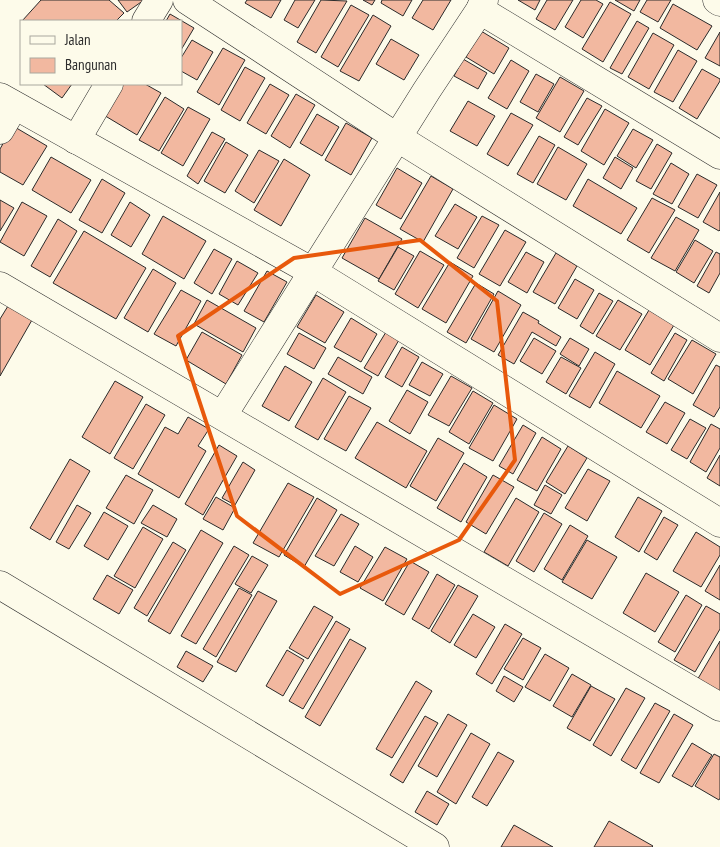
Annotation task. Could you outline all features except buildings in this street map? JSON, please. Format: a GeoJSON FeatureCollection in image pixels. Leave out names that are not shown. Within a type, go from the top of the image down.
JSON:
{"type":"FeatureCollection","features":[{"type":"Feature","properties":{"kind":"street"},"geometry":{"type":"LineString","coordinates":[[147,20],[159,0]]}},
{"type":"Feature","properties":{"kind":"street"},"geometry":{"type":"LineString","coordinates":[[186,0],[398,138],[720,338]]}},
{"type":"Feature","properties":{"kind":"street"},"geometry":{"type":"LineString","coordinates":[[223,415],[482,5],[720,155]]}},
{"type":"Feature","properties":{"kind":"street"},"geometry":{"type":"LineString","coordinates":[[76,140],[109,85]]}},
{"type":"Feature","properties":{"kind":"street"},"geometry":{"type":"LineString","coordinates":[[0,130],[7,101],[314,272],[720,523]]}},
{"type":"Feature","properties":{"kind":"street"},"geometry":{"type":"LineString","coordinates":[[0,286],[720,707]]}},
{"type":"Feature","properties":{"kind":"street"},"geometry":{"type":"LineString","coordinates":[[0,585],[435,847]]}},
{"type":"Feature","properties":{"kind":"highlighted area"},"geometry":{"type":"Polygon","coordinates":[[[420,240],[497,301],[515,460],[459,540],[340,594],[237,516],[178,336],[294,258],[420,240]]]}}]}
